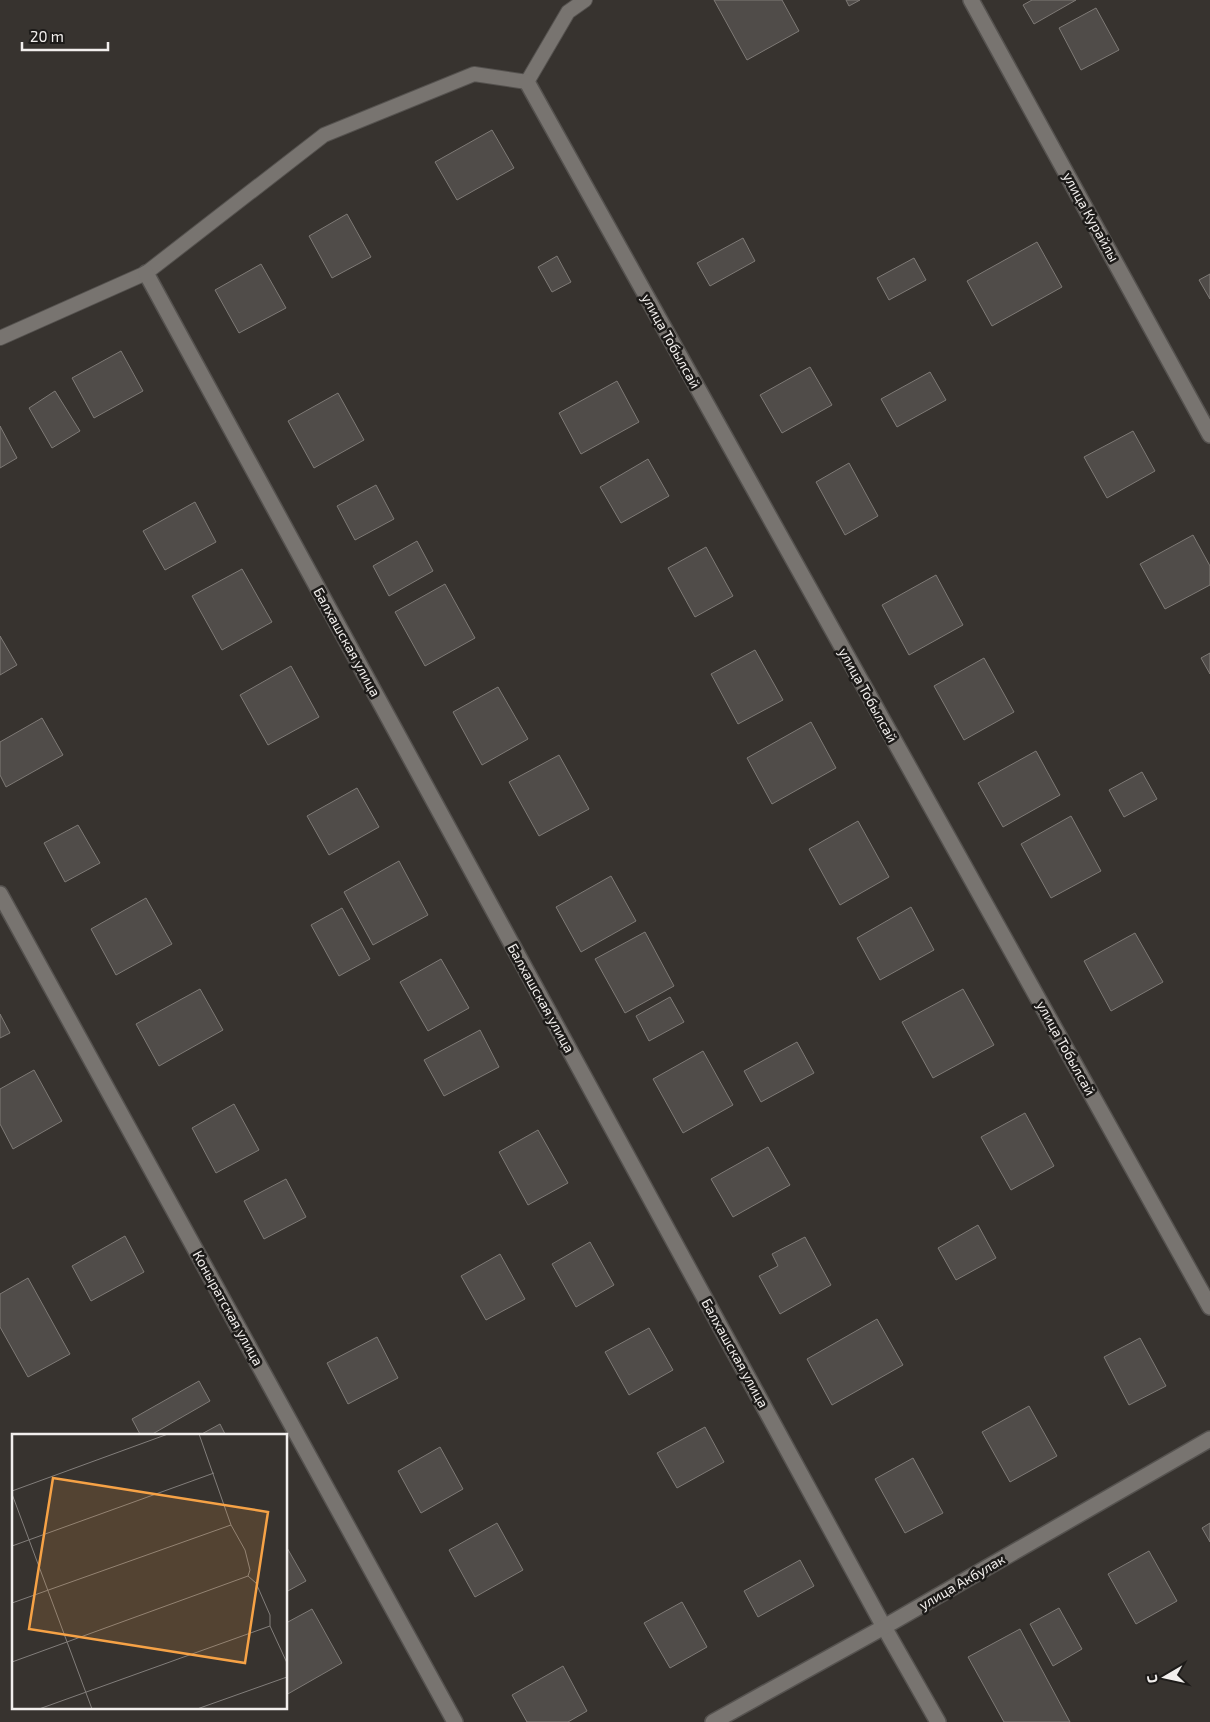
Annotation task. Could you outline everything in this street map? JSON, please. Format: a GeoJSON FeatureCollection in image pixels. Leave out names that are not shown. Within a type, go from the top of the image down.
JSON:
{"type":"FeatureCollection","features":[{"type":"Feature","properties":{"kind":"street","name":"улица Курайлы"},"geometry":{"type":"LineString","coordinates":[[971,0],[1210,435]]}},
{"type":"Feature","properties":{"kind":"street","name":"улица Тобылсай"},"geometry":{"type":"LineString","coordinates":[[527,82],[1210,1307]]}},
{"type":"Feature","properties":{"kind":"street","name":"Балхашская улица"},"geometry":{"type":"LineString","coordinates":[[146,273],[884,1627],[938,1722]]}},
{"type":"Feature","properties":{"kind":"street","name":"Коныратская улица"},"geometry":{"type":"LineString","coordinates":[[0,894],[455,1722]]}},
{"type":"Feature","properties":{"kind":"street","name":"улица Акбулак"},"geometry":{"type":"LineString","coordinates":[[713,1722],[884,1627],[1210,1439]]}},
{"type":"Feature","properties":{"kind":"lane"},"geometry":{"type":"LineString","coordinates":[[0,338],[146,273],[324,136],[474,74],[527,82],[568,12],[586,0]]}},
{"type":"Feature","properties":{"kind":"building"},"geometry":{"type":"Polygon","coordinates":[[[714,0],[782,0],[799,31],[747,60],[714,0]]]}},
{"type":"Feature","properties":{"kind":"building"},"geometry":{"type":"Polygon","coordinates":[[[846,0],[860,0],[849,6],[846,0]]]}},
{"type":"Feature","properties":{"kind":"building"},"geometry":{"type":"Polygon","coordinates":[[[1032,0],[1076,0],[1034,24],[1023,5],[1032,0]]]}},
{"type":"Feature","properties":{"kind":"building"},"geometry":{"type":"Polygon","coordinates":[[[1096,8],[1119,50],[1081,70],[1059,28],[1096,8]]]}},
{"type":"Feature","properties":{"kind":"building"},"geometry":{"type":"Polygon","coordinates":[[[492,130],[514,168],[457,200],[435,162],[492,130]]]}},
{"type":"Feature","properties":{"kind":"building"},"geometry":{"type":"Polygon","coordinates":[[[347,214],[371,257],[332,278],[309,236],[347,214]]]}},
{"type":"Feature","properties":{"kind":"building"},"geometry":{"type":"Polygon","coordinates":[[[743,238],[755,261],[710,286],[697,263],[743,238]]]}},
{"type":"Feature","properties":{"kind":"building"},"geometry":{"type":"Polygon","coordinates":[[[1037,242],[1062,287],[992,326],[967,281],[1037,242]]]}},
{"type":"Feature","properties":{"kind":"building"},"geometry":{"type":"Polygon","coordinates":[[[557,256],[571,282],[552,292],[538,267],[557,256]]]}},
{"type":"Feature","properties":{"kind":"building"},"geometry":{"type":"Polygon","coordinates":[[[914,258],[926,280],[889,300],[877,278],[914,258]]]}},
{"type":"Feature","properties":{"kind":"building"},"geometry":{"type":"Polygon","coordinates":[[[261,264],[286,308],[239,333],[215,290],[261,264]]]}},
{"type":"Feature","properties":{"kind":"building"},"geometry":{"type":"Polygon","coordinates":[[[1210,274],[1210,299],[1199,280],[1210,274]]]}},
{"type":"Feature","properties":{"kind":"building"},"geometry":{"type":"Polygon","coordinates":[[[121,351],[143,391],[94,418],[72,378],[121,351]]]}},
{"type":"Feature","properties":{"kind":"building"},"geometry":{"type":"Polygon","coordinates":[[[810,367],[832,405],[782,433],[760,395],[810,367]]]}},
{"type":"Feature","properties":{"kind":"building"},"geometry":{"type":"Polygon","coordinates":[[[930,372],[946,400],[897,427],[881,399],[930,372]]]}},
{"type":"Feature","properties":{"kind":"building"},"geometry":{"type":"Polygon","coordinates":[[[617,381],[639,422],[581,454],[559,413],[617,381]]]}},
{"type":"Feature","properties":{"kind":"building"},"geometry":{"type":"Polygon","coordinates":[[[55,391],[80,431],[52,448],[29,408],[55,391]]]}},
{"type":"Feature","properties":{"kind":"building"},"geometry":{"type":"Polygon","coordinates":[[[338,393],[364,440],[314,468],[288,421],[338,393]]]}},
{"type":"Feature","properties":{"kind":"building"},"geometry":{"type":"Polygon","coordinates":[[[0,426],[17,458],[0,468],[0,426]]]}},
{"type":"Feature","properties":{"kind":"building"},"geometry":{"type":"Polygon","coordinates":[[[1133,431],[1155,471],[1107,498],[1084,457],[1133,431]]]}},
{"type":"Feature","properties":{"kind":"building"},"geometry":{"type":"Polygon","coordinates":[[[648,459],[669,496],[621,523],[600,487],[648,459]]]}},
{"type":"Feature","properties":{"kind":"building"},"geometry":{"type":"Polygon","coordinates":[[[849,463],[878,516],[845,535],[816,482],[849,463]]]}},
{"type":"Feature","properties":{"kind":"building"},"geometry":{"type":"Polygon","coordinates":[[[376,485],[394,519],[355,540],[337,506],[376,485]]]}},
{"type":"Feature","properties":{"kind":"building"},"geometry":{"type":"Polygon","coordinates":[[[195,502],[216,542],[165,570],[143,531],[195,502]]]}},
{"type":"Feature","properties":{"kind":"building"},"geometry":{"type":"Polygon","coordinates":[[[1193,535],[1210,566],[1210,585],[1165,609],[1140,564],[1193,535]]]}},
{"type":"Feature","properties":{"kind":"building"},"geometry":{"type":"Polygon","coordinates":[[[417,541],[433,571],[389,596],[373,566],[417,541]]]}},
{"type":"Feature","properties":{"kind":"building"},"geometry":{"type":"Polygon","coordinates":[[[706,547],[733,596],[695,617],[668,568],[706,547]]]}},
{"type":"Feature","properties":{"kind":"building"},"geometry":{"type":"Polygon","coordinates":[[[242,569],[272,622],[222,650],[192,596],[242,569]]]}},
{"type":"Feature","properties":{"kind":"building"},"geometry":{"type":"Polygon","coordinates":[[[936,575],[963,625],[909,655],[882,605],[936,575]]]}},
{"type":"Feature","properties":{"kind":"building"},"geometry":{"type":"Polygon","coordinates":[[[445,584],[475,638],[425,666],[395,612],[445,584]]]}},
{"type":"Feature","properties":{"kind":"building"},"geometry":{"type":"Polygon","coordinates":[[[0,636],[17,665],[0,675],[0,636]]]}},
{"type":"Feature","properties":{"kind":"building"},"geometry":{"type":"Polygon","coordinates":[[[755,650],[783,700],[738,724],[711,674],[755,650]]]}},
{"type":"Feature","properties":{"kind":"building"},"geometry":{"type":"Polygon","coordinates":[[[1210,653],[1210,674],[1201,658],[1210,653]]]}},
{"type":"Feature","properties":{"kind":"building"},"geometry":{"type":"Polygon","coordinates":[[[984,658],[1014,712],[964,740],[934,686],[984,658]]]}},
{"type":"Feature","properties":{"kind":"building"},"geometry":{"type":"Polygon","coordinates":[[[291,666],[319,717],[268,745],[240,695],[291,666]]]}},
{"type":"Feature","properties":{"kind":"building"},"geometry":{"type":"Polygon","coordinates":[[[498,687],[528,739],[482,765],[453,712],[498,687]]]}},
{"type":"Feature","properties":{"kind":"building"},"geometry":{"type":"Polygon","coordinates":[[[42,718],[63,755],[6,787],[0,775],[0,742],[42,718]]]}},
{"type":"Feature","properties":{"kind":"building"},"geometry":{"type":"Polygon","coordinates":[[[811,722],[836,768],[772,804],[747,758],[811,722]]]}},
{"type":"Feature","properties":{"kind":"building"},"geometry":{"type":"Polygon","coordinates":[[[1036,751],[1060,795],[1003,827],[978,783],[1036,751]]]}},
{"type":"Feature","properties":{"kind":"building"},"geometry":{"type":"Polygon","coordinates":[[[559,755],[589,809],[539,836],[509,782],[559,755]]]}},
{"type":"Feature","properties":{"kind":"building"},"geometry":{"type":"Polygon","coordinates":[[[1142,772],[1157,799],[1124,817],[1109,790],[1142,772]]]}},
{"type":"Feature","properties":{"kind":"building"},"geometry":{"type":"Polygon","coordinates":[[[357,788],[379,827],[329,855],[307,816],[357,788]]]}},
{"type":"Feature","properties":{"kind":"building"},"geometry":{"type":"Polygon","coordinates":[[[1071,816],[1101,871],[1051,898],[1021,844],[1071,816]]]}},
{"type":"Feature","properties":{"kind":"building"},"geometry":{"type":"Polygon","coordinates":[[[858,821],[889,877],[840,905],[809,849],[858,821]]]}},
{"type":"Feature","properties":{"kind":"building"},"geometry":{"type":"Polygon","coordinates":[[[78,825],[100,863],[65,882],[44,843],[78,825]]]}},
{"type":"Feature","properties":{"kind":"building"},"geometry":{"type":"Polygon","coordinates":[[[399,861],[428,915],[373,945],[344,892],[399,861]]]}},
{"type":"Feature","properties":{"kind":"building"},"geometry":{"type":"Polygon","coordinates":[[[611,876],[636,921],[581,952],[556,907],[611,876]]]}},
{"type":"Feature","properties":{"kind":"building"},"geometry":{"type":"Polygon","coordinates":[[[146,898],[172,944],[116,975],[91,929],[146,898]]]}},
{"type":"Feature","properties":{"kind":"building"},"geometry":{"type":"Polygon","coordinates":[[[911,907],[934,950],[880,980],[857,938],[911,907]]]}},
{"type":"Feature","properties":{"kind":"building"},"geometry":{"type":"Polygon","coordinates":[[[342,908],[370,959],[339,976],[311,925],[342,908]]]}},
{"type":"Feature","properties":{"kind":"building"},"geometry":{"type":"Polygon","coordinates":[[[645,932],[674,986],[625,1013],[595,959],[645,932]]]}},
{"type":"Feature","properties":{"kind":"building"},"geometry":{"type":"Polygon","coordinates":[[[1135,933],[1163,982],[1111,1011],[1084,961],[1135,933]]]}},
{"type":"Feature","properties":{"kind":"building"},"geometry":{"type":"Polygon","coordinates":[[[441,959],[469,1008],[428,1031],[400,982],[441,959]]]}},
{"type":"Feature","properties":{"kind":"building"},"geometry":{"type":"Polygon","coordinates":[[[200,989],[223,1030],[159,1066],[136,1024],[200,989]]]}},
{"type":"Feature","properties":{"kind":"building"},"geometry":{"type":"Polygon","coordinates":[[[963,989],[994,1045],[933,1078],[902,1022],[963,989]]]}},
{"type":"Feature","properties":{"kind":"building"},"geometry":{"type":"Polygon","coordinates":[[[670,997],[684,1022],[649,1041],[636,1016],[670,997]]]}},
{"type":"Feature","properties":{"kind":"building"},"geometry":{"type":"Polygon","coordinates":[[[0,1014],[10,1033],[0,1038],[0,1014]]]}},
{"type":"Feature","properties":{"kind":"building"},"geometry":{"type":"Polygon","coordinates":[[[480,1030],[499,1067],[444,1096],[424,1060],[480,1030]]]}},
{"type":"Feature","properties":{"kind":"building"},"geometry":{"type":"Polygon","coordinates":[[[797,1042],[814,1073],[761,1102],[744,1071],[797,1042]]]}},
{"type":"Feature","properties":{"kind":"building"},"geometry":{"type":"Polygon","coordinates":[[[703,1051],[733,1105],[683,1133],[653,1079],[703,1051]]]}},
{"type":"Feature","properties":{"kind":"building"},"geometry":{"type":"Polygon","coordinates":[[[34,1070],[62,1121],[13,1149],[0,1124],[0,1089],[34,1070]]]}},
{"type":"Feature","properties":{"kind":"building"},"geometry":{"type":"Polygon","coordinates":[[[234,1104],[259,1150],[216,1173],[192,1128],[234,1104]]]}},
{"type":"Feature","properties":{"kind":"building"},"geometry":{"type":"Polygon","coordinates":[[[1025,1113],[1054,1166],[1011,1190],[981,1137],[1025,1113]]]}},
{"type":"Feature","properties":{"kind":"building"},"geometry":{"type":"Polygon","coordinates":[[[538,1130],[568,1183],[528,1205],[499,1152],[538,1130]]]}},
{"type":"Feature","properties":{"kind":"building"},"geometry":{"type":"Polygon","coordinates":[[[768,1147],[790,1185],[733,1217],[711,1179],[768,1147]]]}},
{"type":"Feature","properties":{"kind":"building"},"geometry":{"type":"Polygon","coordinates":[[[286,1179],[306,1217],[264,1239],[244,1201],[286,1179]]]}},
{"type":"Feature","properties":{"kind":"building"},"geometry":{"type":"Polygon","coordinates":[[[978,1225],[996,1258],[956,1280],[938,1248],[978,1225]]]}},
{"type":"Feature","properties":{"kind":"building"},"geometry":{"type":"Polygon","coordinates":[[[125,1236],[144,1272],[91,1301],[72,1266],[125,1236]]]}},
{"type":"Feature","properties":{"kind":"building"},"geometry":{"type":"Polygon","coordinates":[[[805,1237],[831,1285],[780,1314],[759,1276],[778,1266],[772,1254],[805,1237]]]}},
{"type":"Feature","properties":{"kind":"building"},"geometry":{"type":"Polygon","coordinates":[[[590,1242],[614,1285],[576,1307],[552,1264],[590,1242]]]}},
{"type":"Feature","properties":{"kind":"building"},"geometry":{"type":"Polygon","coordinates":[[[500,1254],[525,1299],[486,1320],[461,1276],[500,1254]]]}},
{"type":"Feature","properties":{"kind":"building"},"geometry":{"type":"Polygon","coordinates":[[[28,1278],[70,1354],[28,1377],[0,1327],[0,1294],[28,1278]]]}},
{"type":"Feature","properties":{"kind":"building"},"geometry":{"type":"Polygon","coordinates":[[[877,1319],[903,1365],[832,1405],[807,1359],[877,1319]]]}},
{"type":"Feature","properties":{"kind":"building"},"geometry":{"type":"Polygon","coordinates":[[[649,1328],[673,1370],[629,1395],[605,1352],[649,1328]]]}},
{"type":"Feature","properties":{"kind":"building"},"geometry":{"type":"Polygon","coordinates":[[[377,1337],[398,1378],[348,1404],[327,1363],[377,1337]]]}},
{"type":"Feature","properties":{"kind":"building"},"geometry":{"type":"Polygon","coordinates":[[[1140,1338],[1166,1386],[1129,1405],[1104,1357],[1140,1338]]]}},
{"type":"Feature","properties":{"kind":"building"},"geometry":{"type":"Polygon","coordinates":[[[199,1381],[210,1401],[152,1434],[140,1434],[132,1419],[199,1381]]]}},
{"type":"Feature","properties":{"kind":"building"},"geometry":{"type":"Polygon","coordinates":[[[1029,1406],[1057,1456],[1010,1482],[982,1432],[1029,1406]]]}},
{"type":"Feature","properties":{"kind":"building"},"geometry":{"type":"Polygon","coordinates":[[[220,1424],[225,1434],[202,1434],[220,1424]]]}},
{"type":"Feature","properties":{"kind":"building"},"geometry":{"type":"Polygon","coordinates":[[[705,1427],[724,1462],[677,1488],[657,1453],[705,1427]]]}},
{"type":"Feature","properties":{"kind":"building"},"geometry":{"type":"Polygon","coordinates":[[[440,1447],[463,1489],[421,1513],[398,1471],[440,1447]]]}},
{"type":"Feature","properties":{"kind":"building"},"geometry":{"type":"Polygon","coordinates":[[[913,1458],[943,1513],[905,1533],[875,1479],[913,1458]]]}},
{"type":"Feature","properties":{"kind":"building"},"geometry":{"type":"Polygon","coordinates":[[[497,1523],[523,1570],[475,1597],[449,1550],[497,1523]]]}},
{"type":"Feature","properties":{"kind":"building"},"geometry":{"type":"Polygon","coordinates":[[[1210,1523],[1210,1542],[1202,1528],[1210,1523]]]}},
{"type":"Feature","properties":{"kind":"building"},"geometry":{"type":"Polygon","coordinates":[[[288,1550],[306,1581],[288,1591],[288,1550]]]}},
{"type":"Feature","properties":{"kind":"building"},"geometry":{"type":"Polygon","coordinates":[[[1149,1551],[1177,1601],[1136,1624],[1108,1574],[1149,1551]]]}},
{"type":"Feature","properties":{"kind":"building"},"geometry":{"type":"Polygon","coordinates":[[[800,1560],[814,1586],[758,1617],[744,1591],[800,1560]]]}},
{"type":"Feature","properties":{"kind":"building"},"geometry":{"type":"Polygon","coordinates":[[[682,1602],[707,1647],[670,1668],[644,1623],[682,1602]]]}},
{"type":"Feature","properties":{"kind":"building"},"geometry":{"type":"Polygon","coordinates":[[[1059,1608],[1082,1649],[1053,1666],[1030,1624],[1059,1608]]]}},
{"type":"Feature","properties":{"kind":"building"},"geometry":{"type":"Polygon","coordinates":[[[312,1609],[342,1663],[288,1694],[288,1622],[312,1609]]]}},
{"type":"Feature","properties":{"kind":"building"},"geometry":{"type":"Polygon","coordinates":[[[1020,1629],[1070,1722],[1004,1722],[968,1657],[1020,1629]]]}},
{"type":"Feature","properties":{"kind":"building"},"geometry":{"type":"Polygon","coordinates":[[[563,1666],[587,1711],[568,1722],[527,1722],[512,1695],[563,1666]]]}}]}
